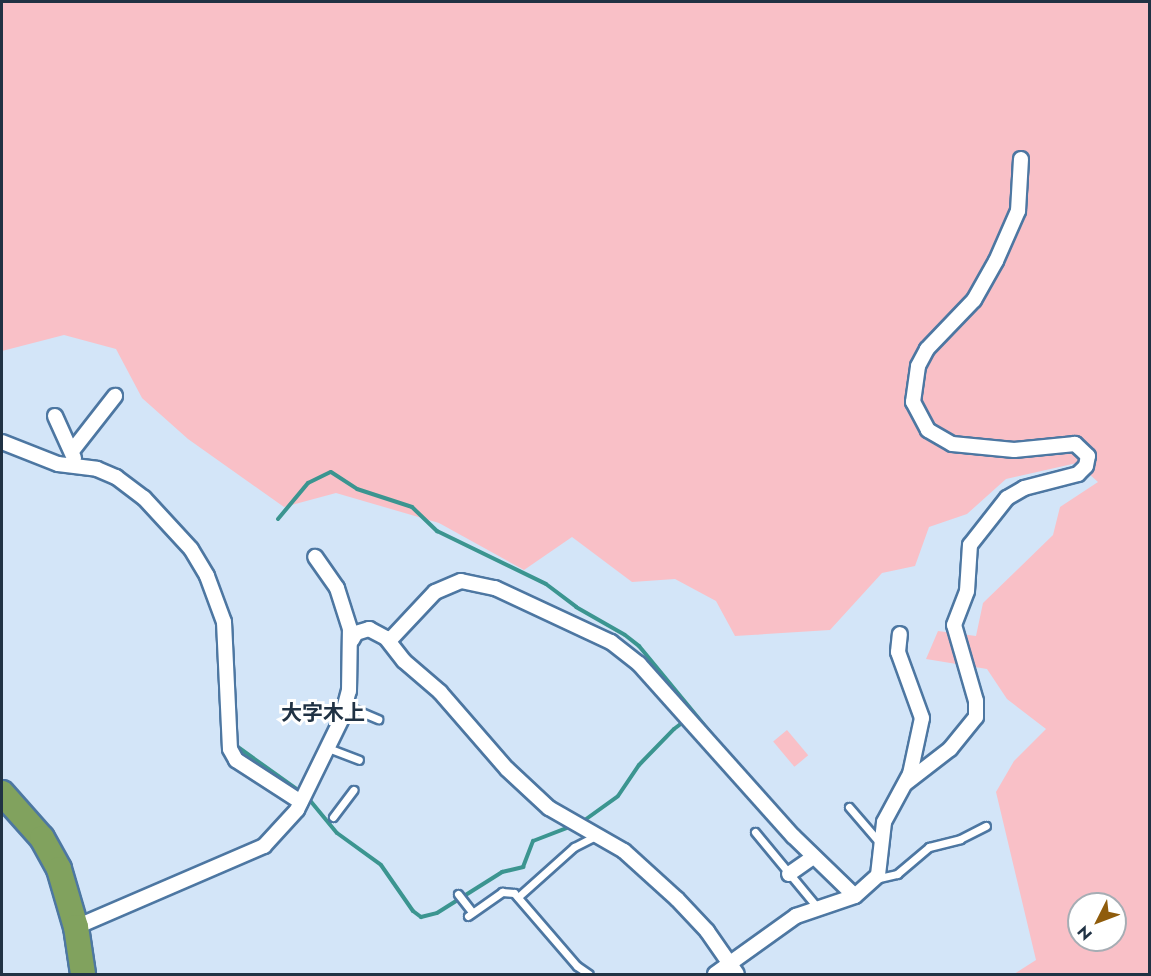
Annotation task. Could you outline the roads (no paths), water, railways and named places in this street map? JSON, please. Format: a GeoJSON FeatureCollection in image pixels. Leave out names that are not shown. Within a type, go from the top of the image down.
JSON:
{"type":"FeatureCollection","features":[{"type":"Feature","properties":{"kind":"highway"},"geometry":{"type":"LineString","coordinates":[[2,794],[49,850],[66,887],[76,927],[83,975]]}},
{"type":"Feature","properties":{"kind":"street"},"geometry":{"type":"LineString","coordinates":[[906,783],[950,749],[976,717],[976,701],[954,632],[956,614],[967,591],[970,545],[1007,498],[1024,488],[1078,474],[1086,466],[1088,456],[1076,444],[1014,450],[952,444],[928,430],[913,402],[918,366],[927,349],[974,300],[996,261],[1018,211],[1021,159]]}},
{"type":"Feature","properties":{"kind":"street"},"geometry":{"type":"LineString","coordinates":[[72,451],[115,396]]}},
{"type":"Feature","properties":{"kind":"street"},"geometry":{"type":"LineString","coordinates":[[55,416],[77,467]]}},
{"type":"Feature","properties":{"kind":"street"},"geometry":{"type":"LineString","coordinates":[[2,442],[58,464],[116,477],[144,498],[191,549],[207,576],[224,622],[230,749],[236,760],[301,802]]}},
{"type":"Feature","properties":{"kind":"street"},"geometry":{"type":"LineString","coordinates":[[76,927],[264,846],[279,834],[301,802],[346,706],[352,640],[337,588],[315,557]]}},
{"type":"Feature","properties":{"kind":"street"},"geometry":{"type":"LineString","coordinates":[[389,641],[435,592],[461,581],[495,588],[611,642],[639,664],[813,857],[855,896]]}},
{"type":"Feature","properties":{"kind":"street"},"geometry":{"type":"LineString","coordinates":[[352,640],[358,632],[370,629],[389,641],[516,779],[553,812],[624,851],[677,899],[733,970]]}},
{"type":"Feature","properties":{"kind":"street"},"geometry":{"type":"LineString","coordinates":[[715,975],[733,970],[786,922],[817,907],[855,896],[875,879],[881,866],[886,816],[906,783],[922,711],[898,652],[900,634]]}},
{"type":"Feature","properties":{"kind":"street"},"geometry":{"type":"LineString","coordinates":[[789,874],[813,857]]}},
{"type":"Feature","properties":{"kind":"lane"},"geometry":{"type":"LineString","coordinates":[[346,706],[378,719]]}},
{"type":"Feature","properties":{"kind":"lane"},"geometry":{"type":"LineString","coordinates":[[328,748],[358,760]]}},
{"type":"Feature","properties":{"kind":"lane"},"geometry":{"type":"LineString","coordinates":[[333,817],[353,790]]}},
{"type":"Feature","properties":{"kind":"lane"},"geometry":{"type":"LineString","coordinates":[[849,807],[882,845]]}},
{"type":"Feature","properties":{"kind":"lane"},"geometry":{"type":"LineString","coordinates":[[875,879],[897,874],[929,847],[960,840],[986,826]]}},
{"type":"Feature","properties":{"kind":"lane"},"geometry":{"type":"LineString","coordinates":[[755,832],[817,907]]}},
{"type":"Feature","properties":{"kind":"lane"},"geometry":{"type":"LineString","coordinates":[[518,897],[574,847],[596,836]]}},
{"type":"Feature","properties":{"kind":"lane"},"geometry":{"type":"LineString","coordinates":[[458,894],[470,914],[502,892],[518,897],[577,966],[589,975]]}},
{"type":"Feature","properties":{"kind":"waterway"},"geometry":{"type":"LineString","coordinates":[[278,519],[308,483],[331,472],[357,489],[412,507],[437,531],[546,584],[576,607],[625,635],[639,646],[714,737]]}},
{"type":"Feature","properties":{"kind":"waterway"},"geometry":{"type":"LineString","coordinates":[[148,493],[176,523]]}},
{"type":"Feature","properties":{"kind":"waterway"},"geometry":{"type":"LineString","coordinates":[[205,559],[221,596]]}},
{"type":"Feature","properties":{"kind":"waterway"},"geometry":{"type":"LineString","coordinates":[[582,822],[618,796],[639,765],[674,729],[694,714]]}},
{"type":"Feature","properties":{"kind":"waterway"},"geometry":{"type":"LineString","coordinates":[[235,745],[302,793]]}},
{"type":"Feature","properties":{"kind":"waterway"},"geometry":{"type":"LineString","coordinates":[[308,798],[337,833],[381,865],[413,911],[421,917],[437,913],[502,872],[523,867],[533,841],[572,826]]}},
{"type":"Feature","properties":{"kind":"district","name":"大字木上"},"geometry":{"type":"Point","coordinates":[323,713]}}]}
